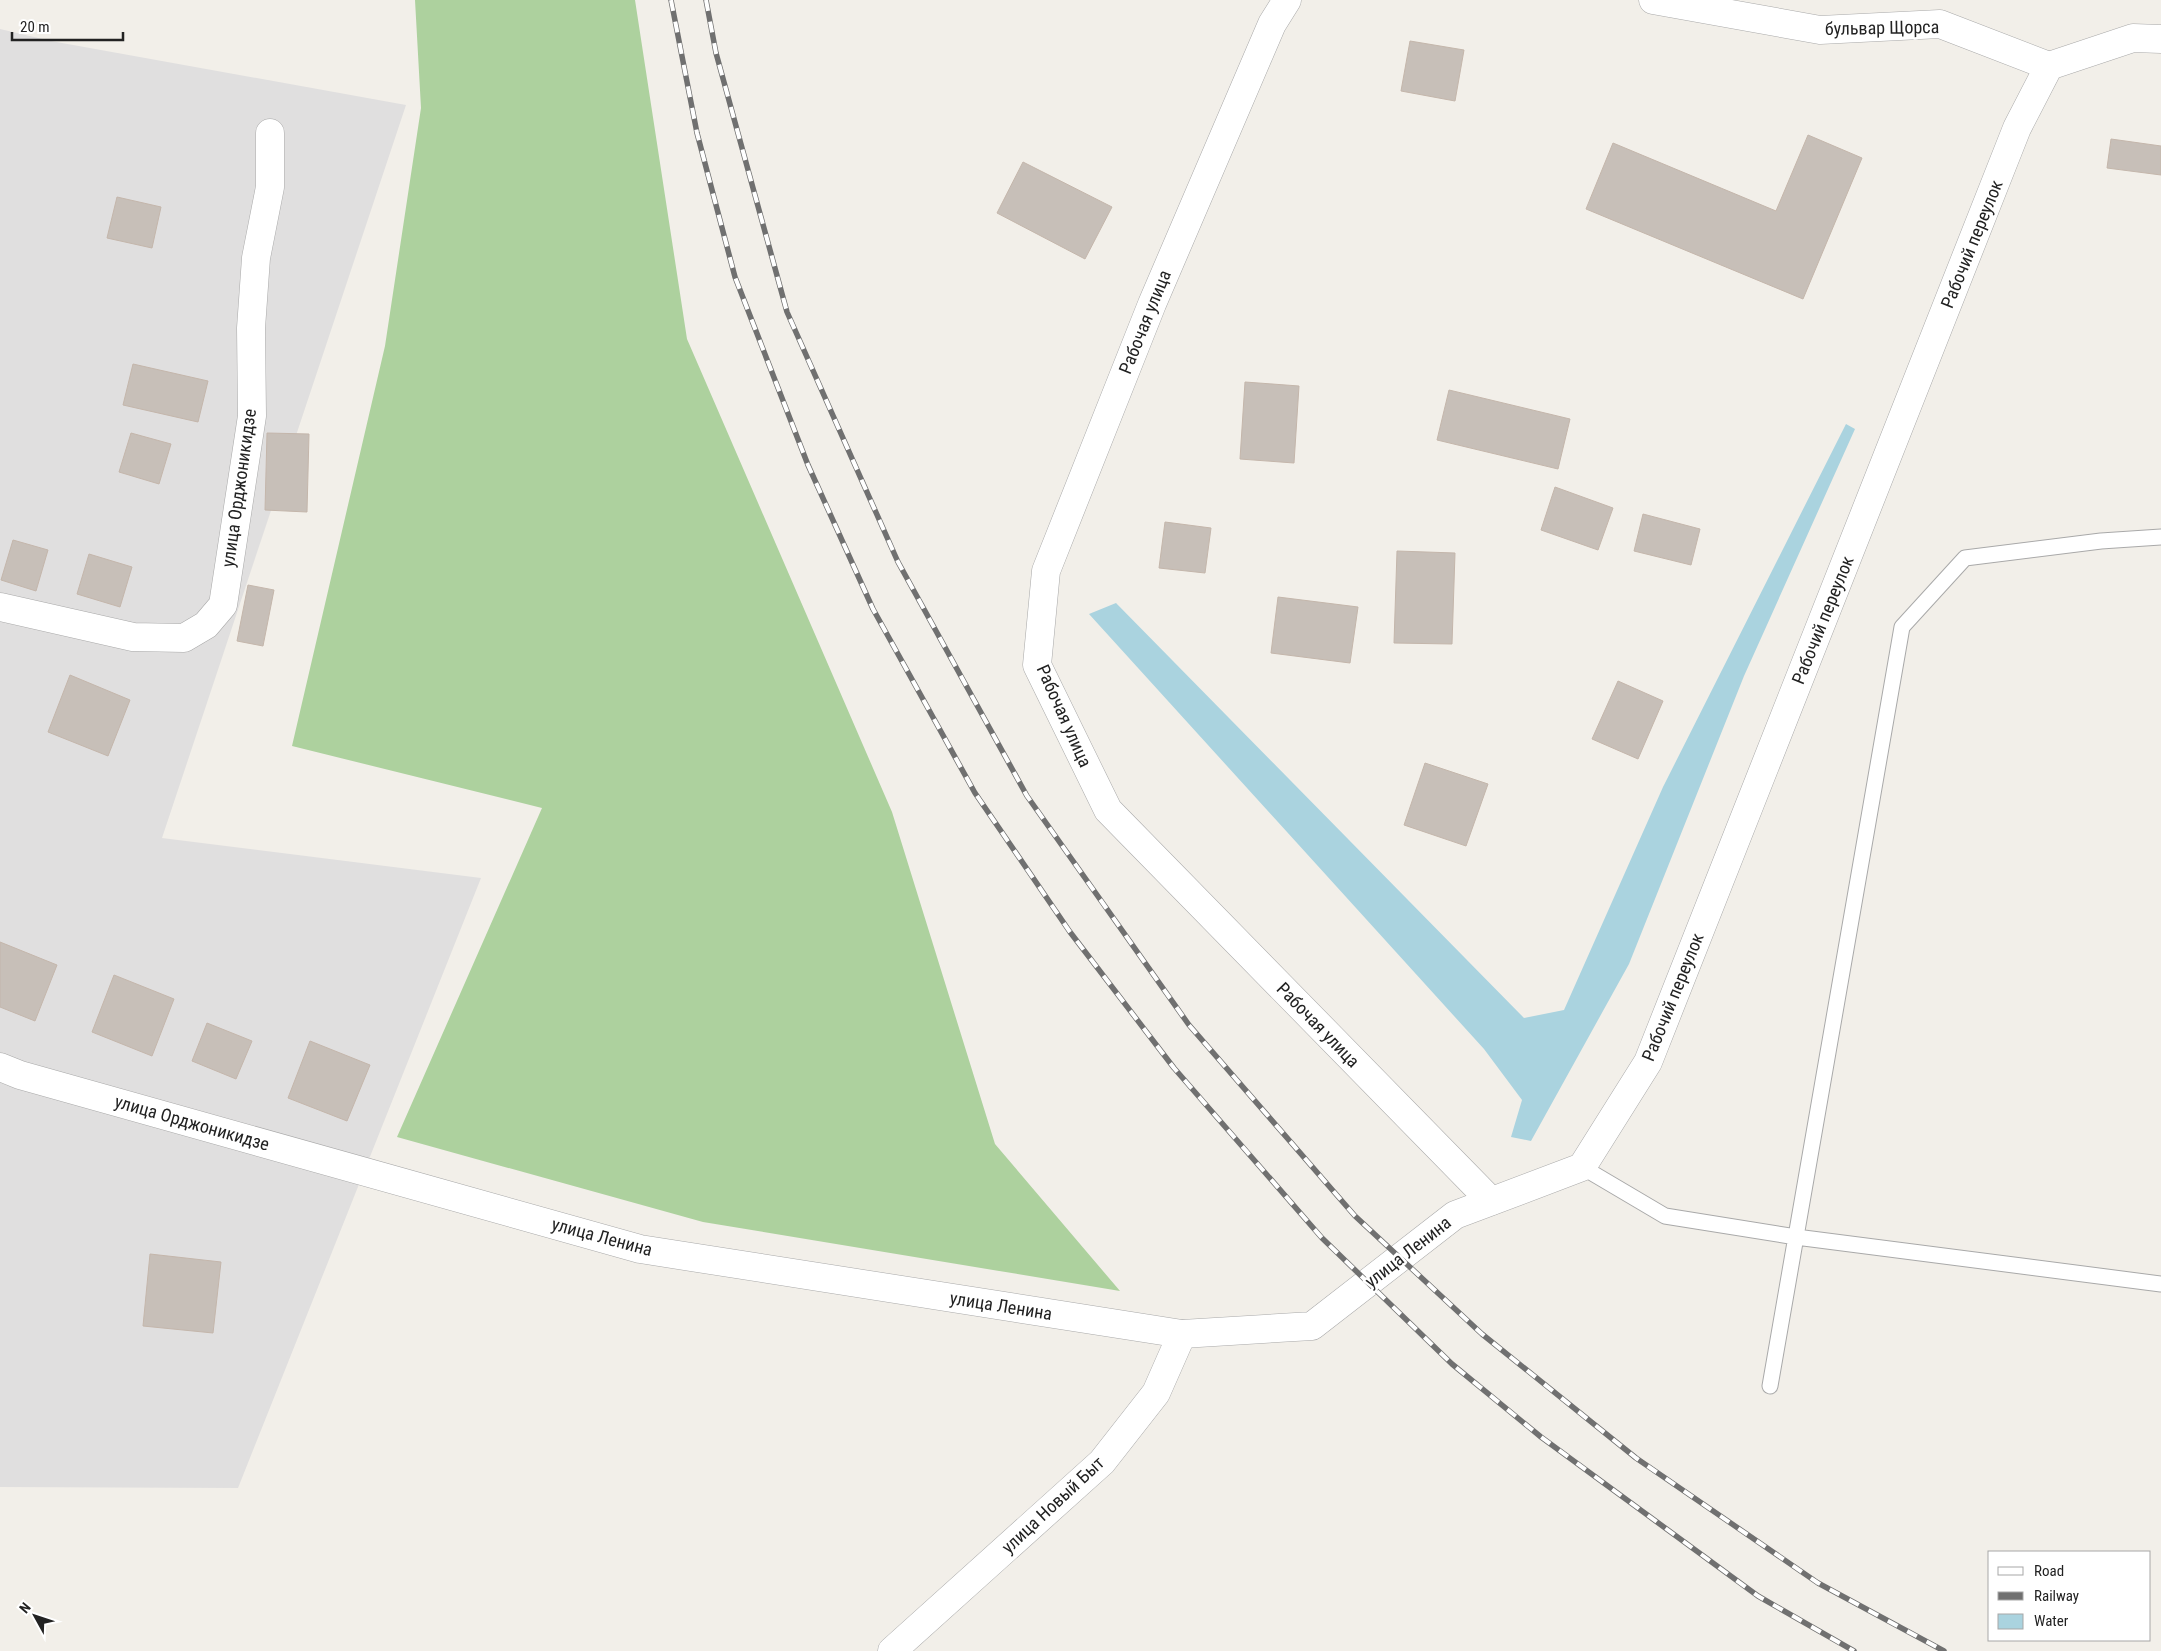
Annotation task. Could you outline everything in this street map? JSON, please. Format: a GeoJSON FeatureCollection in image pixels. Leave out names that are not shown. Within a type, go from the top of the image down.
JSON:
{"type":"FeatureCollection","features":[{"type":"Feature","properties":{"kind":"street","name":"Рабочая улица"},"geometry":{"type":"LineString","coordinates":[[1287,0],[1272,24],[1152,304],[1046,571],[1037,665],[1108,810],[1491,1201]]}},
{"type":"Feature","properties":{"kind":"street","name":"бульвар Щорса"},"geometry":{"type":"LineString","coordinates":[[1653,0],[1820,30],[1940,24],[2049,66]]}},
{"type":"Feature","properties":{"kind":"street"},"geometry":{"type":"LineString","coordinates":[[2049,66],[2133,38],[2161,39]]}},
{"type":"Feature","properties":{"kind":"street","name":"Рабочий переулок"},"geometry":{"type":"LineString","coordinates":[[1582,1167],[1648,1062],[2017,128],[2049,66]]}},
{"type":"Feature","properties":{"kind":"street","name":"улица Орджоникидзе"},"geometry":{"type":"LineString","coordinates":[[0,607],[133,637],[184,638],[206,625],[223,605],[252,416],[251,328],[256,258],[270,186],[270,132]]}},
{"type":"Feature","properties":{"kind":"street","name":"улица Орджоникидзе"},"geometry":{"type":"LineString","coordinates":[[0,1067],[20,1075],[386,1178]]}},
{"type":"Feature","properties":{"kind":"street","name":"улица Ленина"},"geometry":{"type":"LineString","coordinates":[[386,1178],[640,1249],[1182,1334],[1312,1326],[1455,1215],[1582,1167]]}},
{"type":"Feature","properties":{"kind":"street","name":"улица Новый Быт"},"geometry":{"type":"LineString","coordinates":[[892,1651],[1102,1462],[1156,1393],[1182,1334]]}},
{"type":"Feature","properties":{"kind":"lane"},"geometry":{"type":"LineString","coordinates":[[1770,1386],[1902,627],[1965,558],[2101,541],[2161,536]]}},
{"type":"Feature","properties":{"kind":"lane"},"geometry":{"type":"LineString","coordinates":[[1582,1167],[1665,1216],[1796,1237],[2161,1284]]}},
{"type":"Feature","properties":{"kind":"shaded area"},"geometry":{"type":"Polygon","coordinates":[[[0,29],[51,41],[406,105],[162,838],[481,878],[238,1488],[0,1487],[0,29]]]}},
{"type":"Feature","properties":{"kind":"green space"},"geometry":{"type":"Polygon","coordinates":[[[415,0],[635,0],[687,339],[892,812],[995,1144],[1120,1291],[703,1222],[397,1137],[542,808],[292,746],[385,346],[421,108],[415,0]]]}},
{"type":"Feature","properties":{"kind":"water"},"geometry":{"type":"Polygon","coordinates":[[[1846,424],[1855,429],[1744,676],[1629,964],[1531,1141],[1511,1137],[1522,1100],[1484,1049],[1089,614],[1116,603],[1524,1018],[1564,1010],[1663,787],[1846,424]]]}},
{"type":"Feature","properties":{"kind":"building"},"geometry":{"type":"Polygon","coordinates":[[[1410,41],[1464,50],[1455,101],[1401,91],[1410,41]]]}},
{"type":"Feature","properties":{"kind":"building"},"geometry":{"type":"Polygon","coordinates":[[[1808,135],[1862,158],[1803,299],[1586,209],[1613,143],[1776,211],[1808,135]]]}},
{"type":"Feature","properties":{"kind":"building"},"geometry":{"type":"Polygon","coordinates":[[[2111,139],[2161,146],[2161,175],[2107,168],[2111,139]]]}},
{"type":"Feature","properties":{"kind":"building"},"geometry":{"type":"Polygon","coordinates":[[[1023,162],[1112,207],[1085,259],[997,213],[1023,162]]]}},
{"type":"Feature","properties":{"kind":"building"},"geometry":{"type":"Polygon","coordinates":[[[117,197],[161,207],[152,248],[107,238],[117,197]]]}},
{"type":"Feature","properties":{"kind":"building"},"geometry":{"type":"Polygon","coordinates":[[[133,364],[208,381],[198,422],[123,405],[133,364]]]}},
{"type":"Feature","properties":{"kind":"building"},"geometry":{"type":"Polygon","coordinates":[[[1245,382],[1299,386],[1294,463],[1240,459],[1245,382]]]}},
{"type":"Feature","properties":{"kind":"building"},"geometry":{"type":"Polygon","coordinates":[[[1449,390],[1570,419],[1558,469],[1437,440],[1449,390]]]}},
{"type":"Feature","properties":{"kind":"building"},"geometry":{"type":"Polygon","coordinates":[[[131,433],[171,444],[159,484],[119,472],[131,433]]]}},
{"type":"Feature","properties":{"kind":"building"},"geometry":{"type":"Polygon","coordinates":[[[267,433],[309,434],[307,512],[265,510],[267,433]]]}},
{"type":"Feature","properties":{"kind":"building"},"geometry":{"type":"Polygon","coordinates":[[[1555,487],[1613,508],[1598,550],[1541,530],[1555,487]]]}},
{"type":"Feature","properties":{"kind":"building"},"geometry":{"type":"Polygon","coordinates":[[[1643,514],[1700,529],[1691,565],[1634,551],[1643,514]]]}},
{"type":"Feature","properties":{"kind":"building"},"geometry":{"type":"Polygon","coordinates":[[[1165,522],[1211,528],[1205,573],[1159,568],[1165,522]]]}},
{"type":"Feature","properties":{"kind":"building"},"geometry":{"type":"Polygon","coordinates":[[[13,540],[48,550],[36,591],[1,580],[13,540]]]}},
{"type":"Feature","properties":{"kind":"building"},"geometry":{"type":"Polygon","coordinates":[[[1397,551],[1455,553],[1452,644],[1394,643],[1397,551]]]}},
{"type":"Feature","properties":{"kind":"building"},"geometry":{"type":"Polygon","coordinates":[[[89,554],[132,567],[120,607],[77,594],[89,554]]]}},
{"type":"Feature","properties":{"kind":"building"},"geometry":{"type":"Polygon","coordinates":[[[248,585],[274,590],[263,646],[237,641],[248,585]]]}},
{"type":"Feature","properties":{"kind":"building"},"geometry":{"type":"Polygon","coordinates":[[[1278,597],[1358,607],[1350,663],[1271,653],[1278,597]]]}},
{"type":"Feature","properties":{"kind":"building"},"geometry":{"type":"Polygon","coordinates":[[[70,675],[130,700],[108,756],[48,732],[70,675]]]}},
{"type":"Feature","properties":{"kind":"building"},"geometry":{"type":"Polygon","coordinates":[[[1618,681],[1663,701],[1638,759],[1592,739],[1618,681]]]}},
{"type":"Feature","properties":{"kind":"building"},"geometry":{"type":"Polygon","coordinates":[[[1425,763],[1488,784],[1466,846],[1404,825],[1425,763]]]}},
{"type":"Feature","properties":{"kind":"building"},"geometry":{"type":"Polygon","coordinates":[[[0,942],[57,965],[35,1021],[0,1007],[0,942]]]}},
{"type":"Feature","properties":{"kind":"building"},"geometry":{"type":"Polygon","coordinates":[[[114,975],[174,999],[152,1056],[92,1032],[114,975]]]}},
{"type":"Feature","properties":{"kind":"building"},"geometry":{"type":"Polygon","coordinates":[[[207,1023],[252,1041],[236,1079],[192,1061],[207,1023]]]}},
{"type":"Feature","properties":{"kind":"building"},"geometry":{"type":"Polygon","coordinates":[[[310,1041],[370,1065],[347,1121],[288,1098],[310,1041]]]}},
{"type":"Feature","properties":{"kind":"building"},"geometry":{"type":"Polygon","coordinates":[[[150,1254],[221,1262],[213,1333],[143,1326],[150,1254]]]}},
{"type":"Feature","properties":{"kind":"railway"},"geometry":{"type":"LineString","coordinates":[[671,0],[697,133],[735,277],[808,465],[873,609],[975,793],[1070,932],[1174,1068],[1322,1238],[1452,1364],[1541,1437],[1758,1596],[1854,1651]]}},
{"type":"Feature","properties":{"kind":"railway"},"geometry":{"type":"LineString","coordinates":[[706,0],[716,53],[787,312],[898,562],[1027,796],[1189,1025],[1355,1216],[1482,1334],[1636,1458],[1818,1583],[1944,1651]]}}]}
